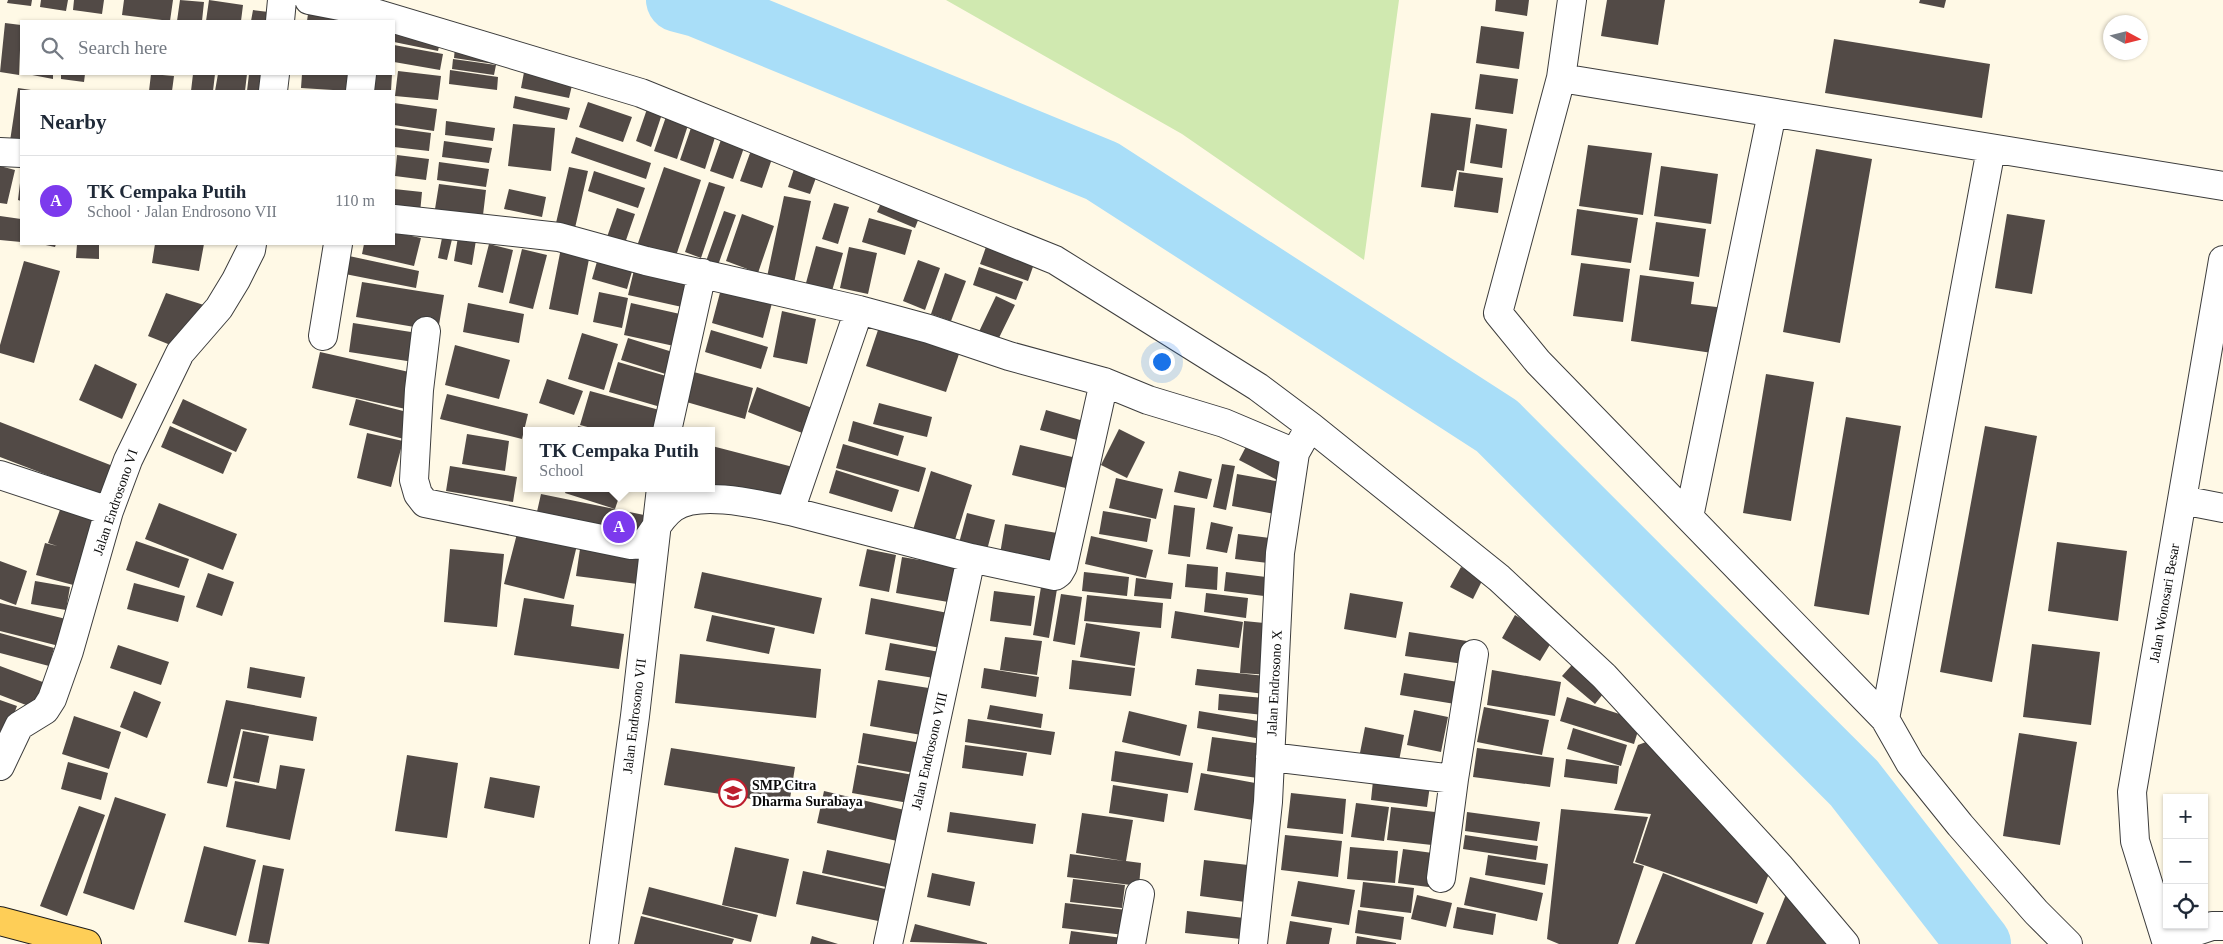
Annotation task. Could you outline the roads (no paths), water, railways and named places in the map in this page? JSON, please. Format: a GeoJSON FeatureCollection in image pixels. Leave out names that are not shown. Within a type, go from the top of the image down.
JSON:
{"type":"FeatureCollection","features":[{"type":"Feature","properties":{"kind":"main road"},"geometry":{"type":"LineString","coordinates":[[0,921],[87,944]]}},
{"type":"Feature","properties":{"kind":"street"},"geometry":{"type":"LineString","coordinates":[[280,20],[282,0]]}},
{"type":"Feature","properties":{"kind":"street"},"geometry":{"type":"LineString","coordinates":[[309,0],[384,20]]}},
{"type":"Feature","properties":{"kind":"street"},"geometry":{"type":"LineString","coordinates":[[1572,0],[1561,78],[1498,313],[1538,362],[1885,719],[1910,762],[1960,825],[2036,912],[2068,944]]}},
{"type":"Feature","properties":{"kind":"street"},"geometry":{"type":"LineString","coordinates":[[395,23],[641,92],[1055,260],[1258,387],[1310,426],[1499,578],[1604,676],[1780,867],[1846,944]]}},
{"type":"Feature","properties":{"kind":"street"},"geometry":{"type":"LineString","coordinates":[[273,90],[275,75]]}},
{"type":"Feature","properties":{"kind":"street"},"geometry":{"type":"LineString","coordinates":[[360,90],[362,75]]}},
{"type":"Feature","properties":{"kind":"street"},"geometry":{"type":"LineString","coordinates":[[1561,78],[2223,186]]}},
{"type":"Feature","properties":{"kind":"street"},"geometry":{"type":"LineString","coordinates":[[1689,517],[1772,113]]}},
{"type":"Feature","properties":{"kind":"street"},"geometry":{"type":"LineString","coordinates":[[1885,719],[1990,149]]}},
{"type":"Feature","properties":{"kind":"street"},"geometry":{"type":"LineString","coordinates":[[0,152],[20,153]]}},
{"type":"Feature","properties":{"kind":"street"},"geometry":{"type":"LineString","coordinates":[[395,219],[559,237],[646,261],[859,310],[929,329],[1009,356],[1104,382],[1148,400],[1224,423],[1295,453]]}},
{"type":"Feature","properties":{"kind":"street","name":"Jalan Endrosono VI"},"geometry":{"type":"LineString","coordinates":[[0,766],[19,726],[44,710],[52,700],[69,651],[109,511],[128,460],[180,353],[219,308],[236,280],[252,245]]}},
{"type":"Feature","properties":{"kind":"street"},"geometry":{"type":"LineString","coordinates":[[323,336],[338,245]]}},
{"type":"Feature","properties":{"kind":"street","name":"Jalan Wonosari Besar"},"geometry":{"type":"LineString","coordinates":[[2166,942],[2135,841],[2132,792],[2223,260]]}},
{"type":"Feature","properties":{"kind":"street"},"geometry":{"type":"LineString","coordinates":[[668,427],[702,273]]}},
{"type":"Feature","properties":{"kind":"street"},"geometry":{"type":"LineString","coordinates":[[790,511],[859,310]]}},
{"type":"Feature","properties":{"kind":"street"},"geometry":{"type":"LineString","coordinates":[[426,331],[419,390],[414,480],[418,494],[425,503],[631,545],[644,544],[673,508],[692,500],[748,502],[790,511],[971,558],[1055,576],[1059,574],[1104,382]]}},
{"type":"Feature","properties":{"kind":"street","name":"Jalan Endrosono X"},"geometry":{"type":"LineString","coordinates":[[1253,944],[1270,757],[1280,553],[1295,453],[1310,426]]}},
{"type":"Feature","properties":{"kind":"street"},"geometry":{"type":"LineString","coordinates":[[0,475],[109,511]]}},
{"type":"Feature","properties":{"kind":"street","name":"Jalan Endrosono VII"},"geometry":{"type":"LineString","coordinates":[[604,944],[635,716],[661,492]]}},
{"type":"Feature","properties":{"kind":"street"},"geometry":{"type":"LineString","coordinates":[[2182,500],[2223,508]]}},
{"type":"Feature","properties":{"kind":"street","name":"Jalan Endrosono VIII"},"geometry":{"type":"LineString","coordinates":[[888,944],[971,558]]}},
{"type":"Feature","properties":{"kind":"street"},"geometry":{"type":"LineString","coordinates":[[1441,878],[1454,779],[1474,654]]}},
{"type":"Feature","properties":{"kind":"street"},"geometry":{"type":"LineString","coordinates":[[1270,757],[1454,779]]}},
{"type":"Feature","properties":{"kind":"street"},"geometry":{"type":"LineString","coordinates":[[1131,944],[1140,894]]}},
{"type":"Feature","properties":{"kind":"street"},"geometry":{"type":"LineString","coordinates":[[2166,942],[2212,926],[2223,926]]}},
{"type":"Feature","properties":{"kind":"waterway"},"geometry":{"type":"LineString","coordinates":[[678,0],[697,5],[1102,171],[1497,426],[1854,783],[1979,944]]}},
{"type":"Feature","properties":{"kind":"place","name":"TK Cempaka Putih"},"geometry":{"type":"Point","coordinates":[619,527]}},
{"type":"Feature","properties":{"kind":"place","name":"SMP Citra Dharma Surabaya"},"geometry":{"type":"Point","coordinates":[733,793]}}]}
